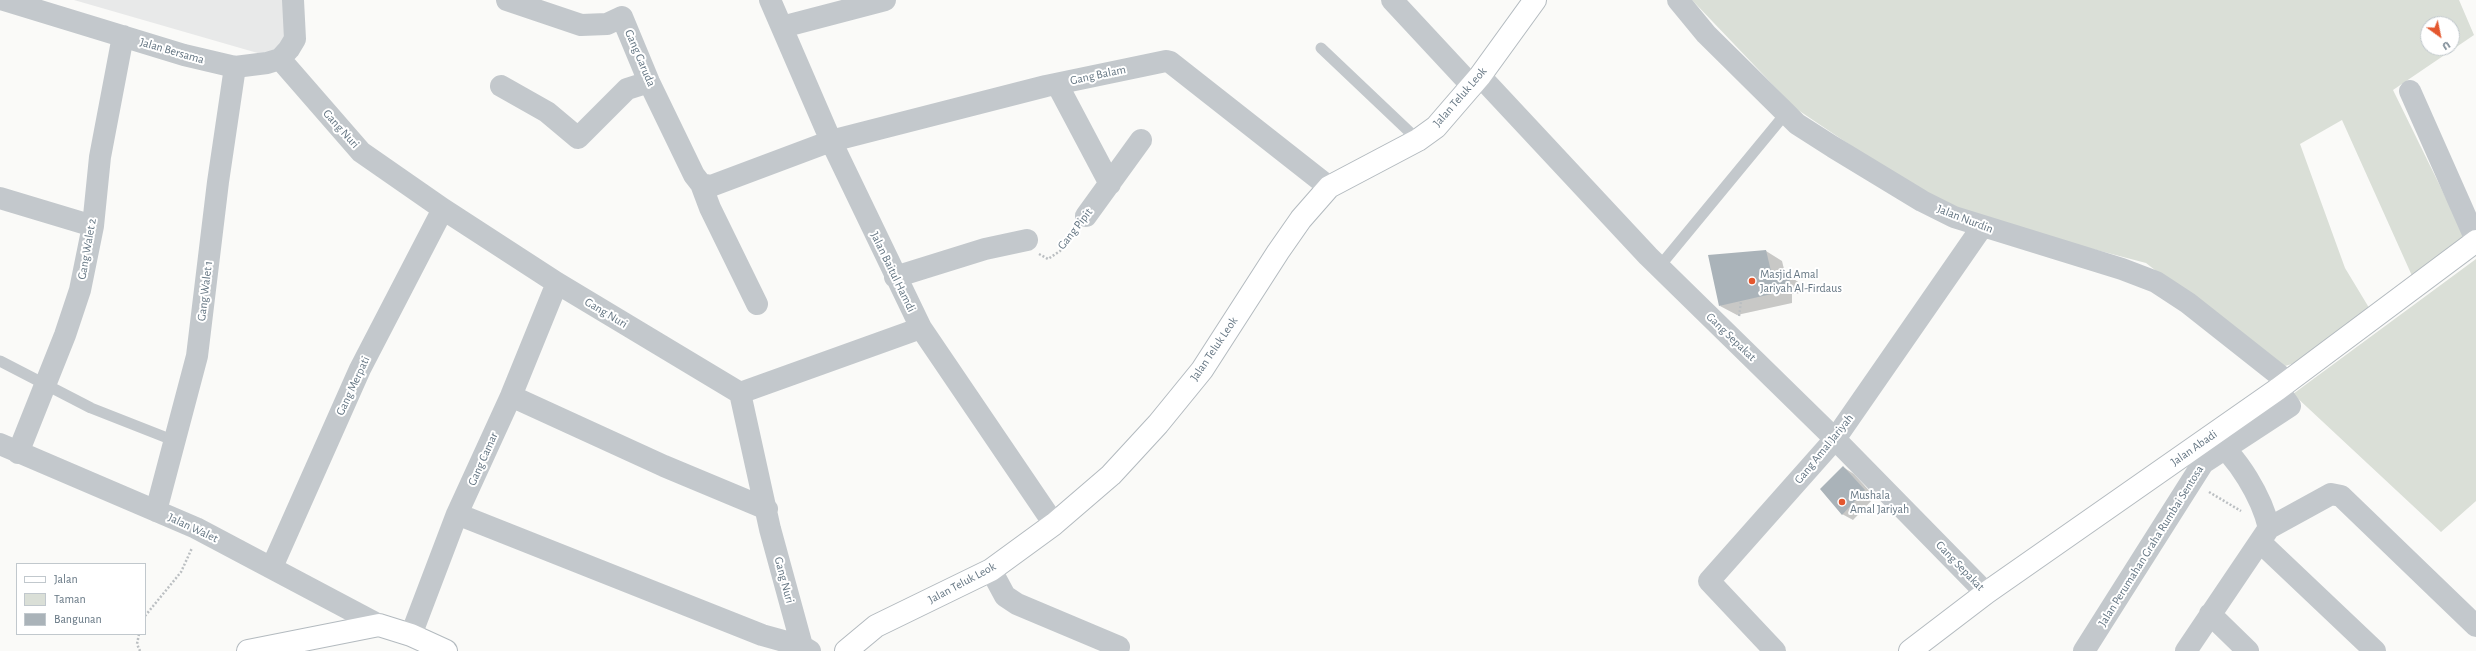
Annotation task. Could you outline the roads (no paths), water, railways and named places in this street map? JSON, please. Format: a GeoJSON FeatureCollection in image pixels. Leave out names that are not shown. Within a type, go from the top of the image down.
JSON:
{"type":"FeatureCollection","features":[{"type":"Feature","properties":{"kind":"street","name":"Jalan Bersama"},"geometry":{"type":"LineString","coordinates":[[4,0],[123,36],[235,67],[268,63],[280,59]]}},
{"type":"Feature","properties":{"kind":"street"},"geometry":{"type":"LineString","coordinates":[[280,59],[290,49],[295,39],[293,0]]}},
{"type":"Feature","properties":{"kind":"street","name":"Gang Garuda"},"geometry":{"type":"LineString","coordinates":[[507,0],[582,25],[607,24],[622,17],[649,82],[694,175],[701,184],[710,208],[757,304]]}},
{"type":"Feature","properties":{"kind":"street","name":"Jalan Baitul Hamdi"},"geometry":{"type":"LineString","coordinates":[[770,0],[831,141],[895,277],[921,328],[1054,524]]}},
{"type":"Feature","properties":{"kind":"street"},"geometry":{"type":"LineString","coordinates":[[782,27],[885,0]]}},
{"type":"Feature","properties":{"kind":"street","name":"Gang Sepakat"},"geometry":{"type":"LineString","coordinates":[[1392,0],[1476,81],[1659,267],[1835,438],[1986,593]]}},
{"type":"Feature","properties":{"kind":"street","name":"Jalan Teluk Leok"},"geometry":{"type":"LineString","coordinates":[[846,651],[876,626],[991,570],[1054,524],[1111,475],[1168,412],[1202,370],[1278,252],[1301,219],[1329,187],[1418,140],[1436,127],[1476,81],[1535,0]]}},
{"type":"Feature","properties":{"kind":"street","name":"Jalan Nurdin"},"geometry":{"type":"LineString","coordinates":[[1678,0],[1706,34],[1797,124],[1922,201],[1954,217],[1982,227],[2122,269],[2156,282],[2188,303],[2285,392]]}},
{"type":"Feature","properties":{"kind":"street","name":"Gang Walet 2"},"geometry":{"type":"LineString","coordinates":[[9,448],[46,385],[80,290],[92,226],[100,157],[123,36]]}},
{"type":"Feature","properties":{"kind":"street","name":"Gang Nuri"},"geometry":{"type":"LineString","coordinates":[[280,59],[361,152],[443,209],[557,283],[740,393],[770,529],[806,649]]}},
{"type":"Feature","properties":{"kind":"street","name":"Gang Balam"},"geometry":{"type":"LineString","coordinates":[[831,141],[1057,84],[1160,62],[1170,62],[1329,187]]}},
{"type":"Feature","properties":{"kind":"street","name":"Gang Walet 1"},"geometry":{"type":"LineString","coordinates":[[156,511],[197,356],[218,182],[235,67]]}},
{"type":"Feature","properties":{"kind":"street"},"geometry":{"type":"LineString","coordinates":[[502,86],[547,112],[578,138],[627,89],[649,82]]}},
{"type":"Feature","properties":{"kind":"street"},"geometry":{"type":"LineString","coordinates":[[1057,84],[1110,184]]}},
{"type":"Feature","properties":{"kind":"street"},"geometry":{"type":"LineString","coordinates":[[2410,91],[2476,240]]}},
{"type":"Feature","properties":{"kind":"street","name":"Gang Pipit"},"geometry":{"type":"LineString","coordinates":[[1086,216],[1141,140]]}},
{"type":"Feature","properties":{"kind":"street"},"geometry":{"type":"LineString","coordinates":[[701,184],[711,186],[831,141]]}},
{"type":"Feature","properties":{"kind":"street"},"geometry":{"type":"LineString","coordinates":[[0,198],[92,226]]}},
{"type":"Feature","properties":{"kind":"street","name":"Gang Merpati"},"geometry":{"type":"LineString","coordinates":[[272,567],[360,369],[443,209]]}},
{"type":"Feature","properties":{"kind":"street","name":"Gang Amal Jariyah"},"geometry":{"type":"LineString","coordinates":[[1775,651],[1709,581],[1835,438],[1982,227]]}},
{"type":"Feature","properties":{"kind":"street"},"geometry":{"type":"LineString","coordinates":[[895,277],[985,249],[1028,240]]}},
{"type":"Feature","properties":{"kind":"street","name":"Jalan Abadi"},"geometry":{"type":"LineString","coordinates":[[1910,651],[1986,593],[2217,442],[2285,392],[2476,240]]}},
{"type":"Feature","properties":{"kind":"street","name":"Gang Camar"},"geometry":{"type":"LineString","coordinates":[[411,635],[457,514],[511,396],[557,283]]}},
{"type":"Feature","properties":{"kind":"street"},"geometry":{"type":"LineString","coordinates":[[740,393],[921,328]]}},
{"type":"Feature","properties":{"kind":"street"},"geometry":{"type":"LineString","coordinates":[[511,396],[664,466],[766,509]]}},
{"type":"Feature","properties":{"kind":"street"},"geometry":{"type":"LineString","coordinates":[[2217,442],[2261,500],[2264,535],[2375,651]]}},
{"type":"Feature","properties":{"kind":"street","name":"Jalan Perumahan Graha Rumbai Sentosa"},"geometry":{"type":"LineString","coordinates":[[2084,651],[2217,442]]}},
{"type":"Feature","properties":{"kind":"street","name":"Jalan Walet"},"geometry":{"type":"LineString","coordinates":[[9,448],[196,528],[379,625]]}},
{"type":"Feature","properties":{"kind":"street"},"geometry":{"type":"LineString","coordinates":[[2186,651],[2264,535],[2324,496],[2331,494],[2341,496],[2476,626]]}},
{"type":"Feature","properties":{"kind":"street"},"geometry":{"type":"LineString","coordinates":[[457,514],[762,635],[806,649]]}},
{"type":"Feature","properties":{"kind":"street"},"geometry":{"type":"LineString","coordinates":[[991,570],[1006,596],[1017,604],[1119,647],[1117,651]]}},
{"type":"Feature","properties":{"kind":"street"},"geometry":{"type":"LineString","coordinates":[[2210,614],[2248,651]]}},
{"type":"Feature","properties":{"kind":"street"},"geometry":{"type":"LineString","coordinates":[[248,651],[379,625],[411,635],[446,651]]}},
{"type":"Feature","properties":{"kind":"lane"},"geometry":{"type":"LineString","coordinates":[[1321,48],[1418,140]]}},
{"type":"Feature","properties":{"kind":"lane"},"geometry":{"type":"LineString","coordinates":[[1659,267],[1786,113]]}},
{"type":"Feature","properties":{"kind":"lane"},"geometry":{"type":"LineString","coordinates":[[0,361],[91,408],[175,441]]}},
{"type":"Feature","properties":{"kind":"place","name":"Masjid Amal Jariyah Al-Firdaus"},"geometry":{"type":"Point","coordinates":[1752,281]}},
{"type":"Feature","properties":{"kind":"place","name":"Mushala Amal Jariyah"},"geometry":{"type":"Point","coordinates":[1842,502]}}]}
